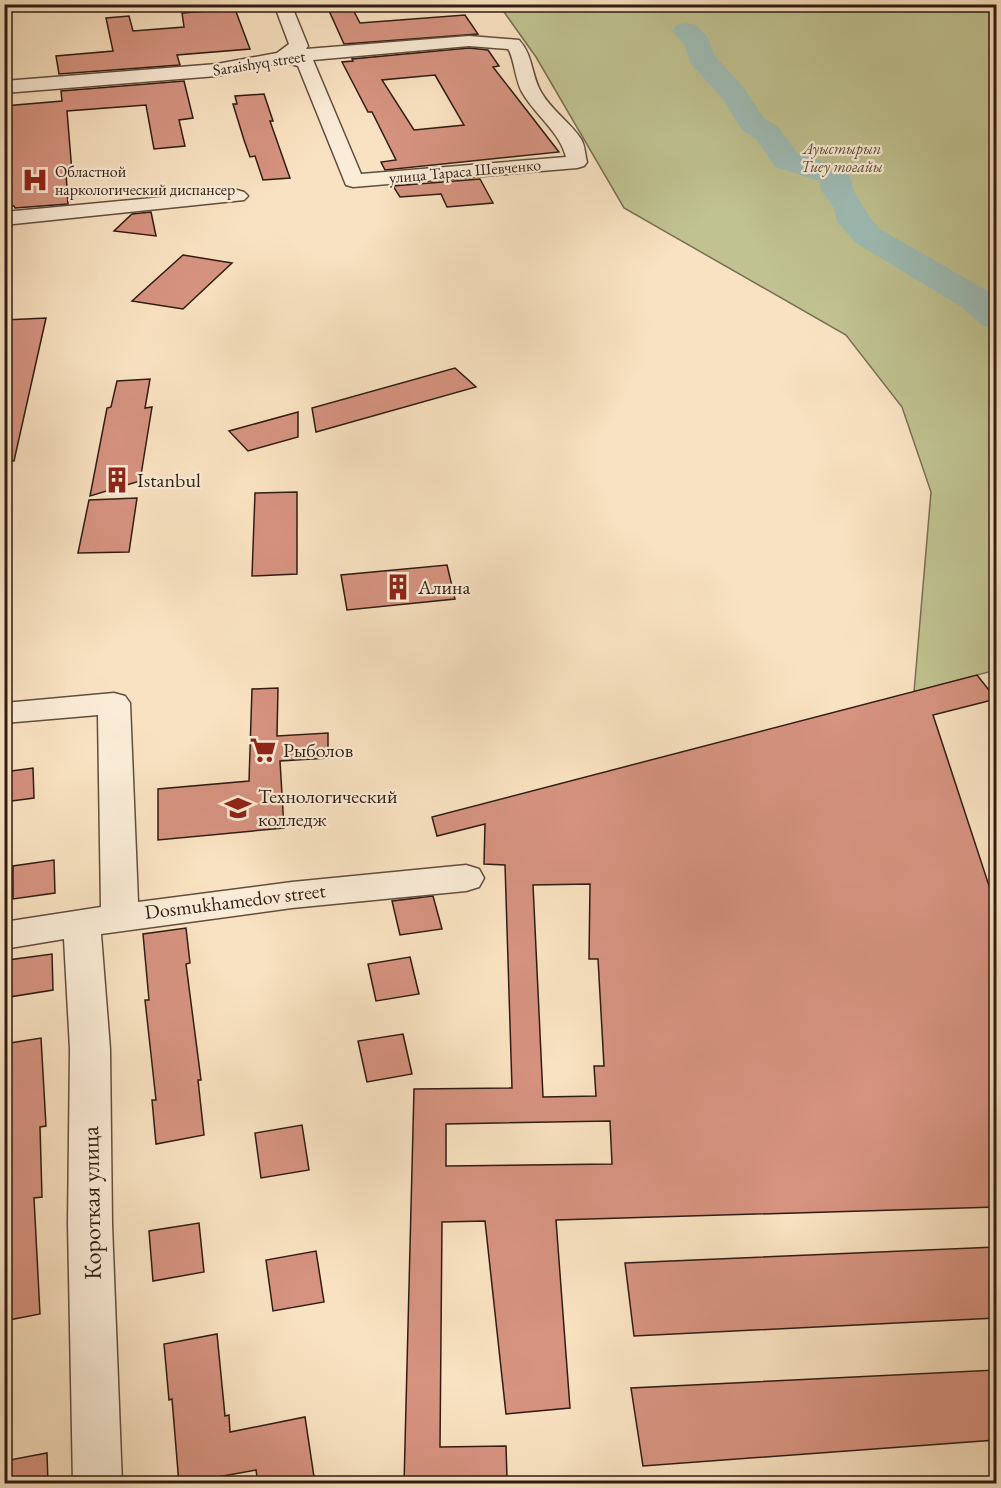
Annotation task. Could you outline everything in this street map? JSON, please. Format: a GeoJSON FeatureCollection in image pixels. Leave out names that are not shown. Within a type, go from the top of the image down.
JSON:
{"type":"FeatureCollection","features":[{"type":"Feature","properties":{"kind":"street"},"geometry":{"type":"LineString","coordinates":[[282,4],[299,46],[283,57]]}},
{"type":"Feature","properties":{"kind":"street","name":"Saraishyq street"},"geometry":{"type":"LineString","coordinates":[[4,87],[217,70],[283,57],[469,41],[513,44],[521,53],[523,74],[532,93],[548,117],[572,141],[577,162]]}},
{"type":"Feature","properties":{"kind":"street","name":"улица Тараса Шевченко"},"geometry":{"type":"LineString","coordinates":[[283,57],[306,62],[353,181],[577,162]]}},
{"type":"Feature","properties":{"kind":"street"},"geometry":{"type":"LineString","coordinates":[[4,219],[237,196]]}},
{"type":"Feature","properties":{"kind":"street","name":"Короткая улица"},"geometry":{"type":"LineString","coordinates":[[4,713],[114,703],[101,919],[90,1049],[90,1224],[98,1484]]}},
{"type":"Feature","properties":{"kind":"street","name":"Dosmukhamedov street"},"geometry":{"type":"LineString","coordinates":[[4,936],[101,919],[335,889],[466,878]]}},
{"type":"Feature","properties":{"kind":"green space","name":"Ауыстырып Тиеу тоғайы"},"geometry":{"type":"Polygon","coordinates":[[[499,5],[996,5],[996,670],[914,692],[931,492],[902,407],[846,335],[624,208],[536,57],[499,5]]]}},
{"type":"Feature","properties":{"kind":"building"},"geometry":{"type":"Polygon","coordinates":[[[326,4],[350,4],[360,23],[465,15],[478,34],[344,44],[326,4]]]}},
{"type":"Feature","properties":{"kind":"building"},"geometry":{"type":"Polygon","coordinates":[[[235,9],[250,49],[177,55],[180,65],[59,74],[56,56],[113,51],[106,18],[129,16],[133,31],[184,27],[182,13],[235,9]]]}},
{"type":"Feature","properties":{"kind":"building"},"geometry":{"type":"Polygon","coordinates":[[[469,48],[488,50],[499,66],[493,67],[559,152],[385,170],[381,162],[396,160],[372,112],[368,112],[342,62],[353,61],[352,59],[469,48]],[[435,75],[382,80],[414,130],[464,125],[435,75]]]}},
{"type":"Feature","properties":{"kind":"building"},"geometry":{"type":"Polygon","coordinates":[[[184,81],[193,118],[179,120],[185,146],[154,149],[146,105],[67,111],[72,172],[66,173],[68,204],[15,208],[4,206],[4,106],[62,101],[61,91],[184,81]]]}},
{"type":"Feature","properties":{"kind":"building"},"geometry":{"type":"Polygon","coordinates":[[[264,94],[273,121],[270,121],[290,178],[263,180],[255,156],[250,157],[244,140],[233,104],[237,104],[235,96],[264,94]]]}},
{"type":"Feature","properties":{"kind":"building"},"geometry":{"type":"Polygon","coordinates":[[[480,179],[493,203],[447,207],[441,194],[400,197],[393,186],[480,179]]]}},
{"type":"Feature","properties":{"kind":"building"},"geometry":{"type":"Polygon","coordinates":[[[151,212],[156,236],[114,231],[132,214],[151,212]]]}},
{"type":"Feature","properties":{"kind":"building"},"geometry":{"type":"Polygon","coordinates":[[[183,255],[232,263],[183,309],[132,301],[183,255]]]}},
{"type":"Feature","properties":{"kind":"building"},"geometry":{"type":"Polygon","coordinates":[[[46,318],[14,461],[4,460],[4,320],[46,318]]]}},
{"type":"Feature","properties":{"kind":"building"},"geometry":{"type":"Polygon","coordinates":[[[455,368],[476,387],[316,432],[312,408],[455,368]]]}},
{"type":"Feature","properties":{"kind":"building"},"geometry":{"type":"Polygon","coordinates":[[[150,379],[145,408],[152,407],[140,481],[90,496],[107,408],[111,407],[117,381],[150,379]]]}},
{"type":"Feature","properties":{"kind":"building"},"geometry":{"type":"Polygon","coordinates":[[[298,412],[298,437],[248,451],[229,431],[298,412]]]}},
{"type":"Feature","properties":{"kind":"building"},"geometry":{"type":"Polygon","coordinates":[[[297,492],[297,574],[252,576],[255,493],[297,492]]]}},
{"type":"Feature","properties":{"kind":"building"},"geometry":{"type":"Polygon","coordinates":[[[137,498],[129,552],[78,553],[89,500],[137,498]]]}},
{"type":"Feature","properties":{"kind":"building","name":"Алина"},"geometry":{"type":"Polygon","coordinates":[[[447,565],[455,599],[347,610],[341,575],[447,565]]]}},
{"type":"Feature","properties":{"kind":"building"},"geometry":{"type":"Polygon","coordinates":[[[977,675],[996,699],[933,715],[996,907],[996,1207],[556,1220],[570,1408],[506,1414],[485,1221],[442,1222],[440,1447],[506,1446],[507,1478],[480,1484],[404,1484],[414,1089],[512,1088],[505,865],[484,864],[485,824],[437,836],[432,817],[977,675]],[[590,884],[533,885],[543,1097],[596,1096],[594,1066],[604,1066],[598,959],[589,959],[590,884]],[[610,1121],[446,1124],[446,1166],[612,1164],[610,1121]]]}},
{"type":"Feature","properties":{"kind":"building"},"geometry":{"type":"Polygon","coordinates":[[[278,688],[277,736],[328,733],[328,758],[280,761],[284,828],[158,840],[158,789],[249,781],[252,689],[278,688]]]}},
{"type":"Feature","properties":{"kind":"building"},"geometry":{"type":"Polygon","coordinates":[[[33,768],[34,798],[4,802],[4,772],[33,768]]]}},
{"type":"Feature","properties":{"kind":"building"},"geometry":{"type":"Polygon","coordinates":[[[54,860],[55,893],[13,899],[13,866],[54,860]]]}},
{"type":"Feature","properties":{"kind":"building"},"geometry":{"type":"Polygon","coordinates":[[[433,896],[442,929],[400,935],[392,901],[433,896]]]}},
{"type":"Feature","properties":{"kind":"building"},"geometry":{"type":"Polygon","coordinates":[[[186,928],[190,963],[186,964],[201,1080],[198,1080],[204,1135],[156,1144],[152,1100],[156,1100],[145,1000],[149,1000],[143,934],[186,928]]]}},
{"type":"Feature","properties":{"kind":"building"},"geometry":{"type":"Polygon","coordinates":[[[52,954],[53,990],[9,997],[8,960],[52,954]]]}},
{"type":"Feature","properties":{"kind":"building"},"geometry":{"type":"Polygon","coordinates":[[[410,957],[419,994],[376,1001],[368,964],[410,957]]]}},
{"type":"Feature","properties":{"kind":"building"},"geometry":{"type":"Polygon","coordinates":[[[403,1034],[412,1074],[367,1082],[358,1041],[403,1034]]]}},
{"type":"Feature","properties":{"kind":"building"},"geometry":{"type":"Polygon","coordinates":[[[41,1038],[46,1126],[40,1127],[42,1197],[34,1198],[40,1314],[4,1321],[4,1044],[41,1038]]]}},
{"type":"Feature","properties":{"kind":"building"},"geometry":{"type":"Polygon","coordinates":[[[302,1125],[309,1170],[261,1178],[255,1133],[302,1125]]]}},
{"type":"Feature","properties":{"kind":"building"},"geometry":{"type":"Polygon","coordinates":[[[199,1223],[204,1272],[153,1281],[149,1231],[199,1223]]]}},
{"type":"Feature","properties":{"kind":"building"},"geometry":{"type":"Polygon","coordinates":[[[996,1247],[996,1318],[634,1336],[625,1263],[996,1247]]]}},
{"type":"Feature","properties":{"kind":"building"},"geometry":{"type":"Polygon","coordinates":[[[316,1251],[324,1302],[273,1311],[266,1260],[316,1251]]]}},
{"type":"Feature","properties":{"kind":"building"},"geometry":{"type":"Polygon","coordinates":[[[217,1334],[225,1416],[229,1415],[230,1432],[305,1417],[314,1477],[279,1484],[258,1484],[256,1470],[179,1484],[172,1399],[169,1400],[164,1344],[217,1334]]]}},
{"type":"Feature","properties":{"kind":"building"},"geometry":{"type":"Polygon","coordinates":[[[996,1370],[996,1440],[643,1466],[631,1388],[996,1370]]]}},
{"type":"Feature","properties":{"kind":"building"},"geometry":{"type":"Polygon","coordinates":[[[47,1453],[48,1484],[4,1484],[4,1461],[47,1453]]]}},
{"type":"Feature","properties":{"kind":"waterway"},"geometry":{"type":"LineString","coordinates":[[686,31],[697,42],[701,58],[734,94],[753,124],[767,133],[786,160],[835,176],[837,190],[850,208],[854,222],[868,236],[973,298],[996,318]]}},
{"type":"Feature","properties":{"kind":"place","name":"Областной наркологический диспансер"},"geometry":{"type":"Point","coordinates":[35,180]}},
{"type":"Feature","properties":{"kind":"place","name":"Istanbul"},"geometry":{"type":"Point","coordinates":[117,480]}},
{"type":"Feature","properties":{"kind":"place","name":"Алина"},"geometry":{"type":"Point","coordinates":[398,587]}},
{"type":"Feature","properties":{"kind":"place","name":"Рыболов"},"geometry":{"type":"Point","coordinates":[263,750]}},
{"type":"Feature","properties":{"kind":"place","name":"Технологический колледж"},"geometry":{"type":"Point","coordinates":[238,808]}}]}
